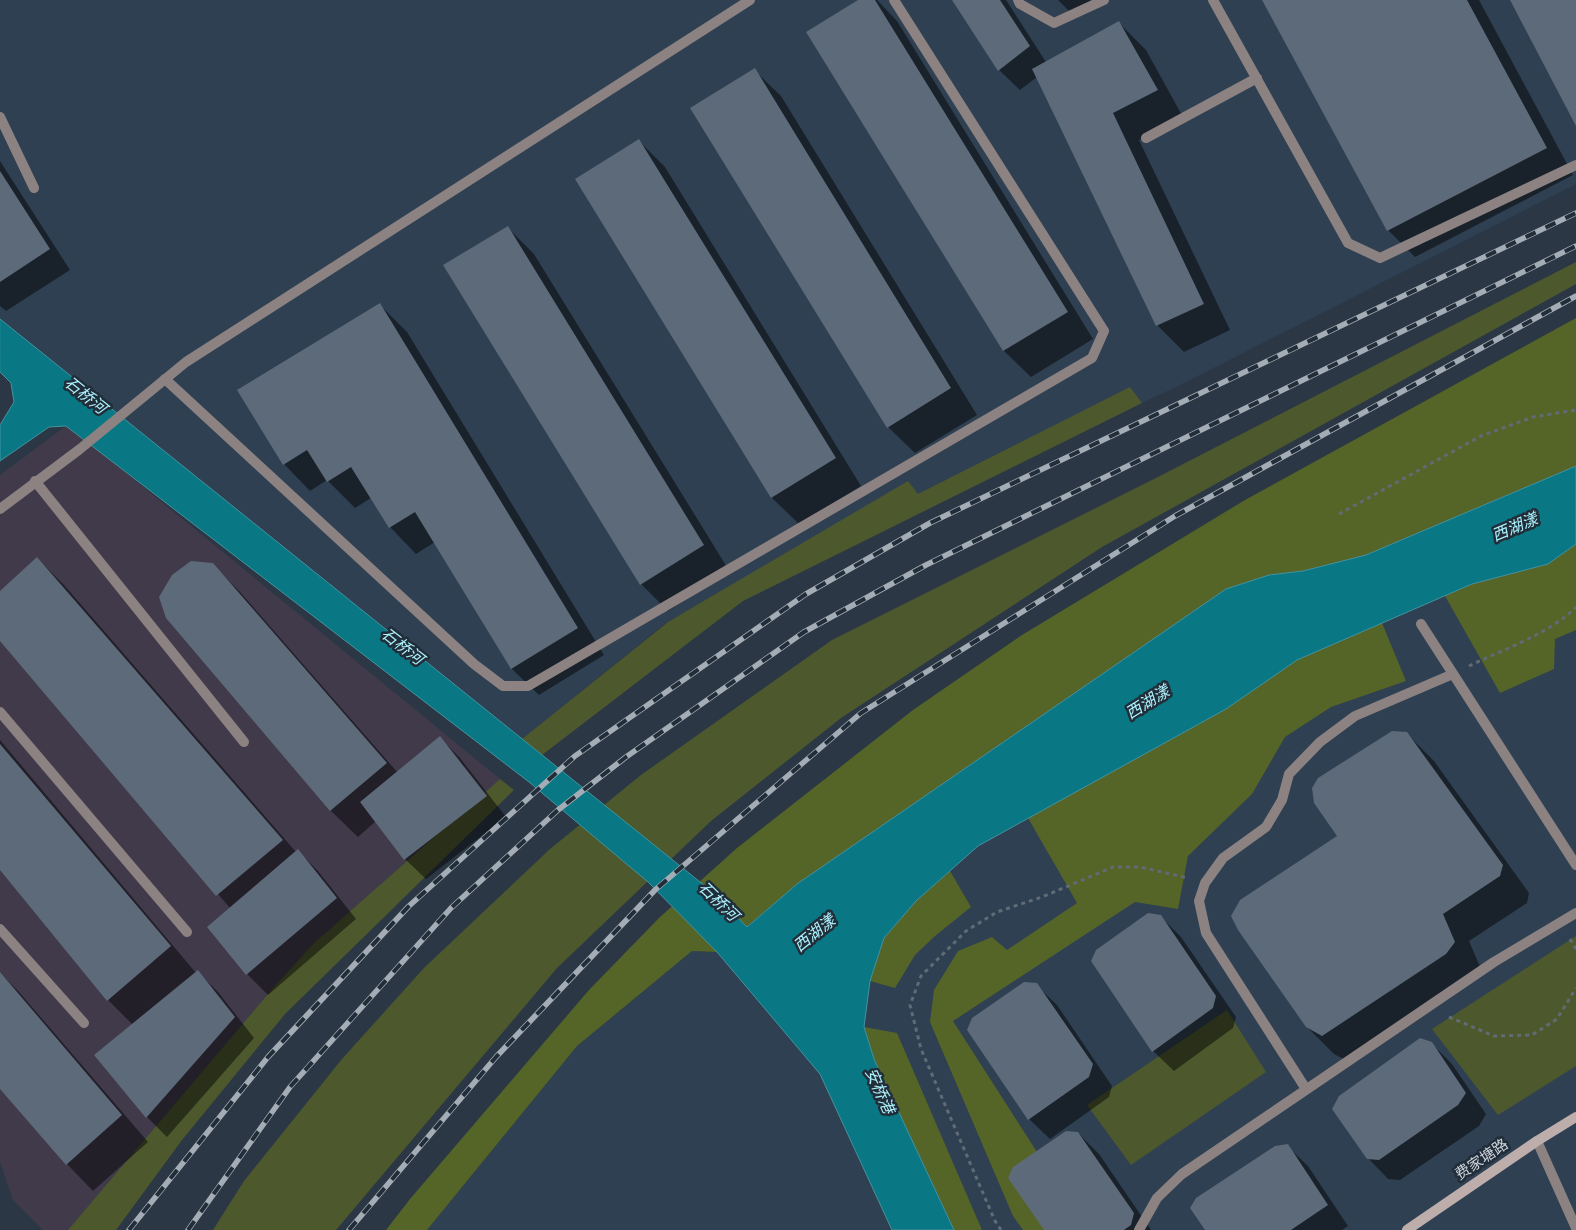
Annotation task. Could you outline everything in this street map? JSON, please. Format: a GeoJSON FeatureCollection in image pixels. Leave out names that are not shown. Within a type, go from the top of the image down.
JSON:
{"type":"FeatureCollection","features":[{"type":"Feature","properties":{"kind":"street"},"geometry":{"type":"LineString","coordinates":[[0,509],[80,449],[186,362],[750,0]]}},
{"type":"Feature","properties":{"kind":"street"},"geometry":{"type":"LineString","coordinates":[[165,379],[474,664],[503,686],[528,686],[1092,358],[1104,331],[894,0]]}},
{"type":"Feature","properties":{"kind":"street"},"geometry":{"type":"LineString","coordinates":[[1018,0],[1020,4],[1054,22],[1104,0]]}},
{"type":"Feature","properties":{"kind":"street"},"geometry":{"type":"LineString","coordinates":[[1214,0],[1348,242],[1380,258],[1576,165]]}},
{"type":"Feature","properties":{"kind":"street"},"geometry":{"type":"LineString","coordinates":[[1146,138],[1257,78]]}},
{"type":"Feature","properties":{"kind":"street"},"geometry":{"type":"LineString","coordinates":[[0,117],[34,188]]}},
{"type":"Feature","properties":{"kind":"street"},"geometry":{"type":"LineString","coordinates":[[35,481],[244,742]]}},
{"type":"Feature","properties":{"kind":"street"},"geometry":{"type":"LineString","coordinates":[[1421,624],[1576,865]]}},
{"type":"Feature","properties":{"kind":"street"},"geometry":{"type":"LineString","coordinates":[[1306,1090],[1206,933],[1199,901],[1205,883],[1223,858],[1266,827],[1282,800],[1289,774],[1320,742],[1354,716],[1453,674]]}},
{"type":"Feature","properties":{"kind":"street"},"geometry":{"type":"LineString","coordinates":[[0,712],[187,932]]}},
{"type":"Feature","properties":{"kind":"street"},"geometry":{"type":"LineString","coordinates":[[1140,1230],[1157,1198],[1182,1174],[1494,962],[1576,914]]}},
{"type":"Feature","properties":{"kind":"street"},"geometry":{"type":"LineString","coordinates":[[0,929],[84,1023]]}},
{"type":"Feature","properties":{"kind":"street","name":"费家塘路"},"geometry":{"type":"LineString","coordinates":[[1407,1230],[1536,1141],[1576,1117]]}},
{"type":"Feature","properties":{"kind":"street"},"geometry":{"type":"LineString","coordinates":[[1536,1141],[1576,1228]]}},
{"type":"Feature","properties":{"kind":"path"},"geometry":{"type":"LineString","coordinates":[[1339,514],[1482,436],[1533,417],[1576,410]]}},
{"type":"Feature","properties":{"kind":"path"},"geometry":{"type":"LineString","coordinates":[[1453,674],[1535,634],[1568,615],[1576,607]]}},
{"type":"Feature","properties":{"kind":"path"},"geometry":{"type":"LineString","coordinates":[[1001,1230],[995,1221],[921,1049],[910,1005],[921,976],[966,931],[997,912],[1042,897],[1113,868],[1140,866],[1205,883]]}},
{"type":"Feature","properties":{"kind":"path"},"geometry":{"type":"LineString","coordinates":[[1429,1006],[1463,1024],[1494,1036],[1532,1035],[1557,1019],[1576,988]]}},
{"type":"Feature","properties":{"kind":"shaded area"},"geometry":{"type":"Polygon","coordinates":[[[0,0],[1576,0],[1576,184],[1174,388],[668,621],[522,739],[0,319],[0,0]]]}},
{"type":"Feature","properties":{"kind":"shaded area"},"geometry":{"type":"Polygon","coordinates":[[[66,426],[103,454],[500,779],[313,944],[274,987],[68,1230],[43,1230],[13,1200],[0,1162],[0,475],[66,426]]]}},
{"type":"Feature","properties":{"kind":"shaded area"},"geometry":{"type":"Polygon","coordinates":[[[1576,492],[1576,1230],[427,1230],[577,1046],[692,951],[717,952],[1576,492]]]}},
{"type":"Feature","properties":{"kind":"green space"},"geometry":{"type":"Polygon","coordinates":[[[1576,262],[1576,284],[1102,547],[841,718],[711,821],[557,968],[336,1230],[213,1230],[244,1181],[342,1059],[424,968],[550,849],[641,775],[832,640],[1156,478],[1576,262]]]}},
{"type":"Feature","properties":{"kind":"green space"},"geometry":{"type":"Polygon","coordinates":[[[1576,318],[1576,466],[1366,555],[1303,571],[1269,575],[1226,589],[797,884],[717,952],[692,951],[577,1046],[427,1230],[386,1230],[410,1199],[589,990],[659,918],[737,848],[913,710],[1022,635],[1245,500],[1576,318]]]}},
{"type":"Feature","properties":{"kind":"green space"},"geometry":{"type":"Polygon","coordinates":[[[1130,387],[1142,403],[743,601],[542,755],[522,739],[668,622],[908,481],[918,494],[1130,387]]]}},
{"type":"Feature","properties":{"kind":"green space"},"geometry":{"type":"Polygon","coordinates":[[[1576,544],[1576,630],[1555,639],[1554,669],[1500,693],[1445,596],[1472,584],[1548,564],[1576,544]]]}},
{"type":"Feature","properties":{"kind":"green space"},"geometry":{"type":"Polygon","coordinates":[[[1382,623],[1406,681],[1331,707],[1285,737],[1252,794],[1188,856],[1178,909],[1135,902],[953,1021],[1087,1230],[1023,1230],[1013,1216],[930,1022],[934,990],[958,951],[992,937],[1007,950],[1077,903],[1028,818],[1226,709],[1297,660],[1382,623]]]}},
{"type":"Feature","properties":{"kind":"green space"},"geometry":{"type":"Polygon","coordinates":[[[500,779],[514,790],[285,1014],[182,1140],[116,1230],[68,1230],[274,987],[313,944],[500,779]]]}},
{"type":"Feature","properties":{"kind":"green space"},"geometry":{"type":"Polygon","coordinates":[[[950,871],[971,907],[915,955],[895,988],[870,981],[884,938],[916,901],[950,871]]]}},
{"type":"Feature","properties":{"kind":"green space"},"geometry":{"type":"Polygon","coordinates":[[[1576,936],[1576,1066],[1498,1115],[1432,1029],[1576,936]]]}},
{"type":"Feature","properties":{"kind":"green space"},"geometry":{"type":"Polygon","coordinates":[[[1227,1010],[1266,1072],[1131,1165],[1087,1105],[1227,1010]]]}},
{"type":"Feature","properties":{"kind":"green space"},"geometry":{"type":"Polygon","coordinates":[[[864,1027],[897,1033],[982,1230],[954,1230],[874,1059],[864,1027]]]}},
{"type":"Feature","properties":{"kind":"water"},"geometry":{"type":"Polygon","coordinates":[[[0,319],[715,894],[747,927],[797,884],[1226,589],[1269,575],[1303,571],[1366,555],[1576,466],[1576,544],[1548,564],[1472,584],[1297,660],[1226,709],[978,846],[916,901],[884,938],[870,981],[864,1027],[874,1059],[954,1230],[892,1230],[820,1074],[717,952],[648,882],[529,782],[66,426],[49,427],[0,461],[0,425],[14,402],[11,383],[0,372],[0,319]]]}},
{"type":"Feature","properties":{"kind":"building"},"geometry":{"type":"Polygon","coordinates":[[[858,0],[875,0],[1068,312],[1003,351],[806,32],[858,0]]]}},
{"type":"Feature","properties":{"kind":"building"},"geometry":{"type":"Polygon","coordinates":[[[952,0],[1000,0],[1030,46],[998,71],[952,0]]]}},
{"type":"Feature","properties":{"kind":"building"},"geometry":{"type":"Polygon","coordinates":[[[1262,0],[1467,0],[1547,148],[1387,231],[1262,0]]]}},
{"type":"Feature","properties":{"kind":"building"},"geometry":{"type":"Polygon","coordinates":[[[1510,0],[1576,0],[1576,126],[1510,0]]]}},
{"type":"Feature","properties":{"kind":"building"},"geometry":{"type":"Polygon","coordinates":[[[1119,21],[1158,90],[1113,113],[1204,304],[1156,326],[1032,69],[1119,21]]]}},
{"type":"Feature","properties":{"kind":"building"},"geometry":{"type":"Polygon","coordinates":[[[755,68],[951,388],[887,428],[690,108],[755,68]]]}},
{"type":"Feature","properties":{"kind":"building"},"geometry":{"type":"Polygon","coordinates":[[[639,139],[836,458],[771,498],[575,179],[639,139]]]}},
{"type":"Feature","properties":{"kind":"building"},"geometry":{"type":"Polygon","coordinates":[[[0,171],[50,249],[0,282],[0,171]]]}},
{"type":"Feature","properties":{"kind":"building"},"geometry":{"type":"Polygon","coordinates":[[[508,226],[704,545],[640,585],[443,265],[508,226]]]}},
{"type":"Feature","properties":{"kind":"building"},"geometry":{"type":"Polygon","coordinates":[[[380,303],[578,628],[511,669],[415,512],[389,528],[351,467],[327,482],[307,450],[283,465],[237,390],[380,303]]]}},
{"type":"Feature","properties":{"kind":"building"},"geometry":{"type":"Polygon","coordinates":[[[37,557],[283,840],[216,896],[0,641],[0,591],[37,557]]]}},
{"type":"Feature","properties":{"kind":"building"},"geometry":{"type":"Polygon","coordinates":[[[191,561],[213,563],[387,763],[330,811],[166,618],[159,597],[172,575],[191,561]]]}},
{"type":"Feature","properties":{"kind":"building"},"geometry":{"type":"Polygon","coordinates":[[[1392,731],[1407,732],[1503,865],[1500,876],[1443,914],[1455,942],[1446,954],[1322,1036],[1306,1027],[1238,930],[1231,916],[1240,900],[1337,836],[1314,803],[1312,788],[1318,778],[1392,731]]]}},
{"type":"Feature","properties":{"kind":"building"},"geometry":{"type":"Polygon","coordinates":[[[440,736],[487,796],[404,860],[360,802],[440,736]]]}},
{"type":"Feature","properties":{"kind":"building"},"geometry":{"type":"Polygon","coordinates":[[[0,744],[171,946],[107,1001],[0,870],[0,744]]]}},
{"type":"Feature","properties":{"kind":"building"},"geometry":{"type":"Polygon","coordinates":[[[298,849],[337,898],[246,975],[207,927],[298,849]]]}},
{"type":"Feature","properties":{"kind":"building"},"geometry":{"type":"Polygon","coordinates":[[[1148,913],[1161,915],[1216,996],[1213,1008],[1152,1052],[1091,961],[1096,950],[1148,913]]]}},
{"type":"Feature","properties":{"kind":"building"},"geometry":{"type":"Polygon","coordinates":[[[198,970],[235,1017],[146,1118],[94,1055],[198,970]]]}},
{"type":"Feature","properties":{"kind":"building"},"geometry":{"type":"Polygon","coordinates":[[[0,972],[122,1115],[66,1165],[0,1089],[0,972]]]}},
{"type":"Feature","properties":{"kind":"building"},"geometry":{"type":"Polygon","coordinates":[[[1024,982],[1037,983],[1093,1064],[1089,1077],[1028,1120],[967,1030],[972,1018],[1024,982]]]}},
{"type":"Feature","properties":{"kind":"building"},"geometry":{"type":"Polygon","coordinates":[[[1420,1038],[1432,1042],[1466,1093],[1458,1105],[1379,1160],[1367,1159],[1332,1109],[1339,1096],[1420,1038]]]}},
{"type":"Feature","properties":{"kind":"building"},"geometry":{"type":"Polygon","coordinates":[[[1066,1131],[1078,1132],[1134,1213],[1131,1225],[1124,1230],[1044,1230],[1008,1178],[1013,1167],[1066,1131]]]}},
{"type":"Feature","properties":{"kind":"building"},"geometry":{"type":"Polygon","coordinates":[[[1288,1144],[1328,1205],[1291,1230],[1205,1230],[1190,1208],[1196,1198],[1275,1146],[1288,1144]]]}},
{"type":"Feature","properties":{"kind":"railway"},"geometry":{"type":"LineString","coordinates":[[129,1230],[268,1057],[409,906],[575,756],[806,594],[930,523],[1576,213]]}},
{"type":"Feature","properties":{"kind":"railway"},"geometry":{"type":"LineString","coordinates":[[188,1230],[290,1087],[451,908],[558,810],[626,757],[804,632],[926,565],[1576,246]]}},
{"type":"Feature","properties":{"kind":"railway"},"geometry":{"type":"LineString","coordinates":[[349,1230],[496,1057],[655,890],[861,713],[1175,516],[1576,296]]}},
{"type":"Feature","properties":{"kind":"water label","name":"石桥河"},"geometry":{"type":"Point","coordinates":[85,396]}},
{"type":"Feature","properties":{"kind":"water label","name":"西湖漾"},"geometry":{"type":"Point","coordinates":[1515,528]}},
{"type":"Feature","properties":{"kind":"water label","name":"石桥河"},"geometry":{"type":"Point","coordinates":[402,647]}},
{"type":"Feature","properties":{"kind":"water label","name":"西湖漾"},"geometry":{"type":"Point","coordinates":[1148,703]}},
{"type":"Feature","properties":{"kind":"water label","name":"石桥河"},"geometry":{"type":"Point","coordinates":[718,902]}},
{"type":"Feature","properties":{"kind":"water label","name":"西湖漾"},"geometry":{"type":"Point","coordinates":[815,934]}},
{"type":"Feature","properties":{"kind":"water label","name":"安桥港"},"geometry":{"type":"Point","coordinates":[879,1091]}}]}
